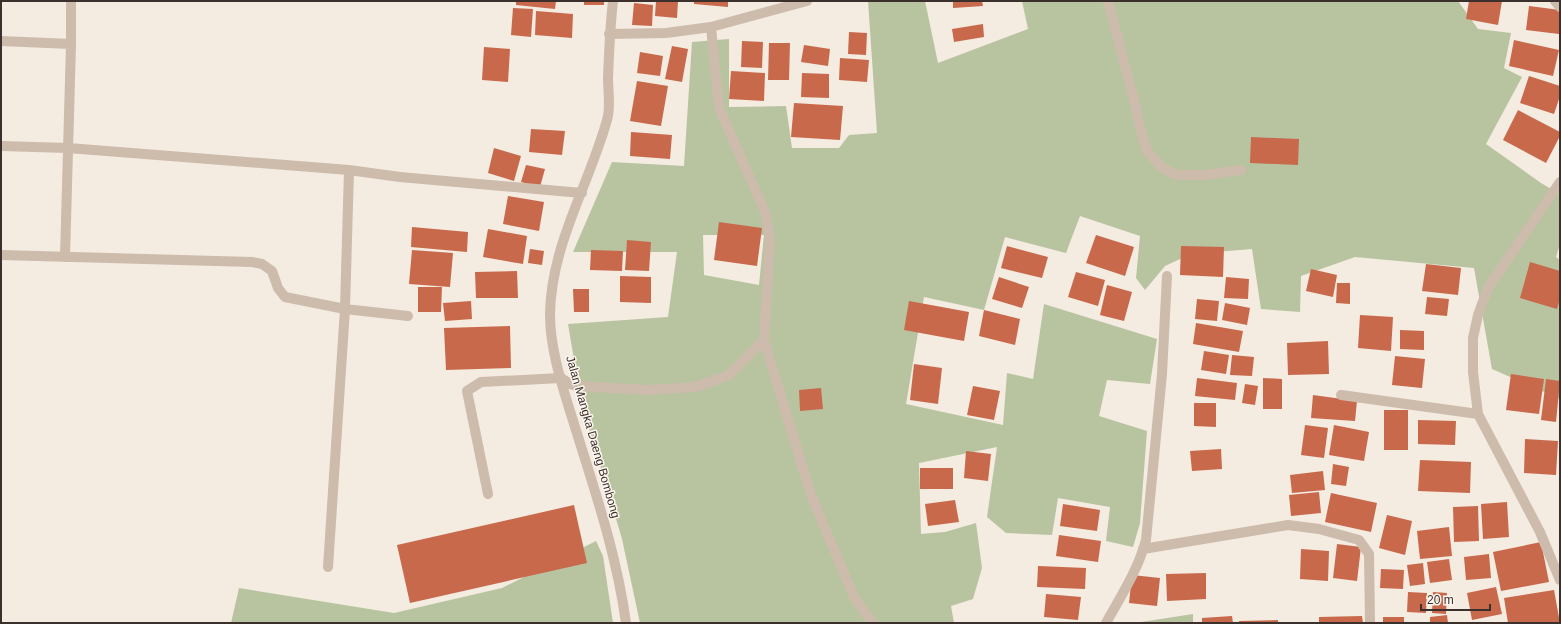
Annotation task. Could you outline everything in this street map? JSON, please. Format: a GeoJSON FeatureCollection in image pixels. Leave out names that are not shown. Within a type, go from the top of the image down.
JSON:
{"type":"FeatureCollection","features":[{"type":"Feature","properties":{"kind":"street"},"geometry":{"type":"LineString","coordinates":[[65,257],[71,1]]}},
{"type":"Feature","properties":{"kind":"street","name":"Jalan Mangka Daeng Bombong"},"geometry":{"type":"LineString","coordinates":[[613,1],[609,34],[608,118],[582,194],[565,232],[553,278],[550,314],[561,378],[611,546],[623,599],[626,623]]}},
{"type":"Feature","properties":{"kind":"street"},"geometry":{"type":"LineString","coordinates":[[609,34],[666,33],[711,27],[807,1]]}},
{"type":"Feature","properties":{"kind":"street"},"geometry":{"type":"LineString","coordinates":[[1108,1],[1147,151],[1161,167],[1176,176],[1205,175],[1241,170]]}},
{"type":"Feature","properties":{"kind":"street"},"geometry":{"type":"LineString","coordinates":[[1555,1],[1560,7]]}},
{"type":"Feature","properties":{"kind":"street"},"geometry":{"type":"LineString","coordinates":[[711,27],[719,108],[765,212],[770,240],[764,340],[811,495],[854,597],[873,623]]}},
{"type":"Feature","properties":{"kind":"street"},"geometry":{"type":"LineString","coordinates":[[1,41],[71,44]]}},
{"type":"Feature","properties":{"kind":"street"},"geometry":{"type":"LineString","coordinates":[[1,146],[68,148],[349,170],[400,177],[582,194]]}},
{"type":"Feature","properties":{"kind":"street"},"geometry":{"type":"LineString","coordinates":[[328,567],[345,309],[349,170]]}},
{"type":"Feature","properties":{"kind":"street"},"geometry":{"type":"LineString","coordinates":[[1560,182],[1488,288],[1478,315],[1473,338],[1473,372],[1478,414],[1537,525],[1560,580]]}},
{"type":"Feature","properties":{"kind":"street"},"geometry":{"type":"LineString","coordinates":[[1,255],[252,262],[262,264],[272,272],[278,288],[285,297],[345,309],[408,316]]}},
{"type":"Feature","properties":{"kind":"street"},"geometry":{"type":"LineString","coordinates":[[1106,623],[1128,584],[1146,540],[1162,374],[1167,276]]}},
{"type":"Feature","properties":{"kind":"street"},"geometry":{"type":"LineString","coordinates":[[488,494],[467,391],[481,382],[561,378],[570,384],[581,386],[648,390],[696,387],[729,375],[764,340]]}},
{"type":"Feature","properties":{"kind":"street"},"geometry":{"type":"LineString","coordinates":[[1341,395],[1478,414]]}},
{"type":"Feature","properties":{"kind":"street"},"geometry":{"type":"LineString","coordinates":[[1143,549],[1288,525],[1319,529],[1359,540],[1369,554],[1370,623]]}},
{"type":"Feature","properties":{"kind":"green space"},"geometry":{"type":"Polygon","coordinates":[[[868,1],[925,1],[938,63],[1028,29],[1022,1],[1458,1],[1478,29],[1511,33],[1504,68],[1522,77],[1486,144],[1541,183],[1560,194],[1560,244],[1556,257],[1560,260],[1560,399],[1492,369],[1474,268],[1355,257],[1301,276],[1300,312],[1261,309],[1252,249],[1191,254],[1165,266],[1145,290],[1136,278],[1140,236],[1080,216],[1066,253],[1005,237],[984,310],[924,297],[906,404],[1003,425],[1007,373],[1033,379],[1044,304],[1157,339],[1150,384],[1107,380],[1099,416],[1147,431],[1140,523],[1133,547],[1106,541],[1110,507],[1058,498],[1052,535],[1006,533],[987,517],[997,447],[919,463],[921,534],[945,532],[976,523],[982,568],[973,599],[951,606],[954,623],[640,623],[622,539],[581,401],[568,324],[668,317],[677,252],[573,252],[612,162],[684,166],[692,42],[729,39],[729,107],[786,106],[792,148],[839,148],[849,135],[877,133],[868,1]],[[703,235],[704,275],[759,285],[764,235],[703,235]]]}},
{"type":"Feature","properties":{"kind":"green space"},"geometry":{"type":"Polygon","coordinates":[[[596,541],[603,556],[613,623],[231,623],[239,588],[394,613],[502,588],[596,541]]]}},
{"type":"Feature","properties":{"kind":"green space"},"geometry":{"type":"Polygon","coordinates":[[[1193,614],[1193,623],[1135,623],[1193,614]]]}},
{"type":"Feature","properties":{"kind":"building"},"geometry":{"type":"Polygon","coordinates":[[[516,1],[556,1],[555,9],[516,5],[516,1]]]}},
{"type":"Feature","properties":{"kind":"building"},"geometry":{"type":"Polygon","coordinates":[[[584,1],[604,1],[604,5],[584,5],[584,1]]]}},
{"type":"Feature","properties":{"kind":"building"},"geometry":{"type":"Polygon","coordinates":[[[656,1],[678,1],[677,18],[655,16],[656,1]]]}},
{"type":"Feature","properties":{"kind":"building"},"geometry":{"type":"Polygon","coordinates":[[[694,1],[728,1],[728,7],[694,4],[694,1]]]}},
{"type":"Feature","properties":{"kind":"building"},"geometry":{"type":"Polygon","coordinates":[[[953,1],[982,1],[983,6],[953,8],[953,1]]]}},
{"type":"Feature","properties":{"kind":"building"},"geometry":{"type":"Polygon","coordinates":[[[1469,1],[1502,1],[1498,25],[1466,19],[1469,1]]]}},
{"type":"Feature","properties":{"kind":"building"},"geometry":{"type":"Polygon","coordinates":[[[634,3],[653,5],[652,26],[632,25],[634,3]]]}},
{"type":"Feature","properties":{"kind":"building"},"geometry":{"type":"Polygon","coordinates":[[[1529,6],[1560,10],[1559,34],[1526,30],[1529,6]]]}},
{"type":"Feature","properties":{"kind":"building"},"geometry":{"type":"Polygon","coordinates":[[[513,8],[533,9],[531,37],[511,35],[513,8]]]}},
{"type":"Feature","properties":{"kind":"building"},"geometry":{"type":"Polygon","coordinates":[[[536,11],[573,14],[572,38],[535,35],[536,11]]]}},
{"type":"Feature","properties":{"kind":"building"},"geometry":{"type":"Polygon","coordinates":[[[983,24],[984,37],[954,42],[952,29],[983,24]]]}},
{"type":"Feature","properties":{"kind":"building"},"geometry":{"type":"Polygon","coordinates":[[[849,32],[867,33],[866,55],[848,54],[849,32]]]}},
{"type":"Feature","properties":{"kind":"building"},"geometry":{"type":"Polygon","coordinates":[[[1514,40],[1559,50],[1553,76],[1509,66],[1514,40]]]}},
{"type":"Feature","properties":{"kind":"building"},"geometry":{"type":"Polygon","coordinates":[[[742,41],[763,42],[762,68],[741,67],[742,41]]]}},
{"type":"Feature","properties":{"kind":"building"},"geometry":{"type":"Polygon","coordinates":[[[769,43],[790,43],[789,80],[768,80],[769,43]]]}},
{"type":"Feature","properties":{"kind":"building"},"geometry":{"type":"Polygon","coordinates":[[[804,45],[830,49],[828,66],[801,62],[804,45]]]}},
{"type":"Feature","properties":{"kind":"building"},"geometry":{"type":"Polygon","coordinates":[[[672,46],[688,49],[682,82],[665,79],[672,46]]]}},
{"type":"Feature","properties":{"kind":"building"},"geometry":{"type":"Polygon","coordinates":[[[484,47],[510,49],[508,82],[482,80],[484,47]]]}},
{"type":"Feature","properties":{"kind":"building"},"geometry":{"type":"Polygon","coordinates":[[[640,52],[663,56],[660,76],[637,73],[640,52]]]}},
{"type":"Feature","properties":{"kind":"building"},"geometry":{"type":"Polygon","coordinates":[[[840,58],[869,60],[867,82],[839,80],[840,58]]]}},
{"type":"Feature","properties":{"kind":"building"},"geometry":{"type":"Polygon","coordinates":[[[731,71],[765,73],[764,101],[729,99],[731,71]]]}},
{"type":"Feature","properties":{"kind":"building"},"geometry":{"type":"Polygon","coordinates":[[[802,73],[829,74],[829,98],[801,97],[802,73]]]}},
{"type":"Feature","properties":{"kind":"building"},"geometry":{"type":"Polygon","coordinates":[[[1529,76],[1560,86],[1560,96],[1554,114],[1520,103],[1529,76]]]}},
{"type":"Feature","properties":{"kind":"building"},"geometry":{"type":"Polygon","coordinates":[[[637,81],[668,86],[661,126],[630,121],[637,81]]]}},
{"type":"Feature","properties":{"kind":"building"},"geometry":{"type":"Polygon","coordinates":[[[794,103],[843,106],[840,140],[791,137],[794,103]]]}},
{"type":"Feature","properties":{"kind":"building"},"geometry":{"type":"Polygon","coordinates":[[[1518,110],[1560,132],[1560,136],[1546,163],[1503,140],[1518,110]]]}},
{"type":"Feature","properties":{"kind":"building"},"geometry":{"type":"Polygon","coordinates":[[[531,129],[565,131],[562,155],[529,152],[531,129]]]}},
{"type":"Feature","properties":{"kind":"building"},"geometry":{"type":"Polygon","coordinates":[[[631,132],[672,135],[670,159],[630,156],[631,132]]]}},
{"type":"Feature","properties":{"kind":"building"},"geometry":{"type":"Polygon","coordinates":[[[1251,137],[1299,139],[1298,165],[1250,163],[1251,137]]]}},
{"type":"Feature","properties":{"kind":"building"},"geometry":{"type":"Polygon","coordinates":[[[494,148],[521,156],[514,181],[488,173],[494,148]]]}},
{"type":"Feature","properties":{"kind":"building"},"geometry":{"type":"Polygon","coordinates":[[[526,165],[545,169],[540,187],[521,182],[526,165]]]}},
{"type":"Feature","properties":{"kind":"building"},"geometry":{"type":"Polygon","coordinates":[[[508,196],[544,202],[539,231],[503,224],[508,196]]]}},
{"type":"Feature","properties":{"kind":"building"},"geometry":{"type":"Polygon","coordinates":[[[719,222],[762,228],[757,266],[714,260],[719,222]]]}},
{"type":"Feature","properties":{"kind":"building"},"geometry":{"type":"Polygon","coordinates":[[[412,227],[468,232],[467,252],[411,247],[412,227]]]}},
{"type":"Feature","properties":{"kind":"building"},"geometry":{"type":"Polygon","coordinates":[[[488,229],[527,236],[523,264],[483,257],[488,229]]]}},
{"type":"Feature","properties":{"kind":"building"},"geometry":{"type":"Polygon","coordinates":[[[1096,235],[1134,247],[1125,276],[1086,263],[1096,235]]]}},
{"type":"Feature","properties":{"kind":"building"},"geometry":{"type":"Polygon","coordinates":[[[627,240],[651,242],[649,271],[625,270],[627,240]]]}},
{"type":"Feature","properties":{"kind":"building"},"geometry":{"type":"Polygon","coordinates":[[[1007,246],[1048,257],[1042,278],[1001,268],[1007,246]]]}},
{"type":"Feature","properties":{"kind":"building"},"geometry":{"type":"Polygon","coordinates":[[[1181,246],[1224,247],[1223,277],[1180,275],[1181,246]]]}},
{"type":"Feature","properties":{"kind":"building"},"geometry":{"type":"Polygon","coordinates":[[[530,249],[544,251],[542,265],[528,263],[530,249]]]}},
{"type":"Feature","properties":{"kind":"building"},"geometry":{"type":"Polygon","coordinates":[[[412,250],[453,253],[450,287],[409,284],[412,250]]]}},
{"type":"Feature","properties":{"kind":"building"},"geometry":{"type":"Polygon","coordinates":[[[591,250],[623,251],[622,271],[590,270],[591,250]]]}},
{"type":"Feature","properties":{"kind":"building"},"geometry":{"type":"Polygon","coordinates":[[[1530,262],[1560,271],[1560,299],[1557,309],[1520,298],[1530,262]]]}},
{"type":"Feature","properties":{"kind":"building"},"geometry":{"type":"Polygon","coordinates":[[[1426,264],[1461,268],[1458,295],[1422,291],[1426,264]]]}},
{"type":"Feature","properties":{"kind":"building"},"geometry":{"type":"Polygon","coordinates":[[[1311,269],[1337,275],[1333,297],[1306,291],[1311,269]]]}},
{"type":"Feature","properties":{"kind":"building"},"geometry":{"type":"Polygon","coordinates":[[[517,271],[518,298],[476,298],[475,272],[517,271]]]}},
{"type":"Feature","properties":{"kind":"building"},"geometry":{"type":"Polygon","coordinates":[[[1076,272],[1105,280],[1098,306],[1068,297],[1076,272]]]}},
{"type":"Feature","properties":{"kind":"building"},"geometry":{"type":"Polygon","coordinates":[[[620,276],[651,277],[651,303],[620,302],[620,276]]]}},
{"type":"Feature","properties":{"kind":"building"},"geometry":{"type":"Polygon","coordinates":[[[999,277],[1029,287],[1022,308],[992,299],[999,277]]]}},
{"type":"Feature","properties":{"kind":"building"},"geometry":{"type":"Polygon","coordinates":[[[1226,277],[1249,279],[1248,299],[1224,298],[1226,277]]]}},
{"type":"Feature","properties":{"kind":"building"},"geometry":{"type":"Polygon","coordinates":[[[1337,283],[1350,283],[1350,304],[1336,303],[1337,283]]]}},
{"type":"Feature","properties":{"kind":"building"},"geometry":{"type":"Polygon","coordinates":[[[1107,285],[1132,292],[1124,321],[1100,315],[1107,285]]]}},
{"type":"Feature","properties":{"kind":"building"},"geometry":{"type":"Polygon","coordinates":[[[418,287],[442,287],[441,312],[418,312],[418,287]]]}},
{"type":"Feature","properties":{"kind":"building"},"geometry":{"type":"Polygon","coordinates":[[[573,289],[589,289],[589,312],[574,312],[573,289]]]}},
{"type":"Feature","properties":{"kind":"building"},"geometry":{"type":"Polygon","coordinates":[[[1427,297],[1449,299],[1447,316],[1425,314],[1427,297]]]}},
{"type":"Feature","properties":{"kind":"building"},"geometry":{"type":"Polygon","coordinates":[[[1197,299],[1219,301],[1217,321],[1195,319],[1197,299]]]}},
{"type":"Feature","properties":{"kind":"building"},"geometry":{"type":"Polygon","coordinates":[[[471,301],[472,319],[445,321],[443,303],[471,301]]]}},
{"type":"Feature","properties":{"kind":"building"},"geometry":{"type":"Polygon","coordinates":[[[909,301],[969,312],[964,341],[904,330],[909,301]]]}},
{"type":"Feature","properties":{"kind":"building"},"geometry":{"type":"Polygon","coordinates":[[[1225,303],[1250,308],[1247,325],[1222,320],[1225,303]]]}},
{"type":"Feature","properties":{"kind":"building"},"geometry":{"type":"Polygon","coordinates":[[[984,310],[1020,319],[1015,345],[979,336],[984,310]]]}},
{"type":"Feature","properties":{"kind":"building"},"geometry":{"type":"Polygon","coordinates":[[[1360,315],[1393,317],[1391,351],[1358,348],[1360,315]]]}},
{"type":"Feature","properties":{"kind":"building"},"geometry":{"type":"Polygon","coordinates":[[[1196,323],[1243,331],[1239,352],[1193,344],[1196,323]]]}},
{"type":"Feature","properties":{"kind":"building"},"geometry":{"type":"Polygon","coordinates":[[[510,326],[511,368],[446,370],[444,328],[510,326]]]}},
{"type":"Feature","properties":{"kind":"building"},"geometry":{"type":"Polygon","coordinates":[[[1400,330],[1424,331],[1424,350],[1400,349],[1400,330]]]}},
{"type":"Feature","properties":{"kind":"building"},"geometry":{"type":"Polygon","coordinates":[[[1328,341],[1329,374],[1288,375],[1287,343],[1328,341]]]}},
{"type":"Feature","properties":{"kind":"building"},"geometry":{"type":"Polygon","coordinates":[[[1204,351],[1229,355],[1226,374],[1201,370],[1204,351]]]}},
{"type":"Feature","properties":{"kind":"building"},"geometry":{"type":"Polygon","coordinates":[[[1232,355],[1254,357],[1252,376],[1230,375],[1232,355]]]}},
{"type":"Feature","properties":{"kind":"building"},"geometry":{"type":"Polygon","coordinates":[[[1395,356],[1425,359],[1422,388],[1392,385],[1395,356]]]}},
{"type":"Feature","properties":{"kind":"building"},"geometry":{"type":"Polygon","coordinates":[[[914,364],[942,368],[938,404],[910,400],[914,364]]]}},
{"type":"Feature","properties":{"kind":"building"},"geometry":{"type":"Polygon","coordinates":[[[1511,374],[1544,379],[1539,414],[1506,410],[1511,374]]]}},
{"type":"Feature","properties":{"kind":"building"},"geometry":{"type":"Polygon","coordinates":[[[1197,378],[1237,383],[1235,400],[1195,396],[1197,378]]]}},
{"type":"Feature","properties":{"kind":"building"},"geometry":{"type":"Polygon","coordinates":[[[1263,378],[1282,379],[1282,409],[1263,409],[1263,378]]]}},
{"type":"Feature","properties":{"kind":"building"},"geometry":{"type":"Polygon","coordinates":[[[1546,379],[1560,381],[1556,422],[1541,420],[1546,379]]]}},
{"type":"Feature","properties":{"kind":"building"},"geometry":{"type":"Polygon","coordinates":[[[1245,384],[1258,386],[1255,405],[1242,403],[1245,384]]]}},
{"type":"Feature","properties":{"kind":"building"},"geometry":{"type":"Polygon","coordinates":[[[973,386],[1000,391],[994,420],[967,415],[973,386]]]}},
{"type":"Feature","properties":{"kind":"building"},"geometry":{"type":"Polygon","coordinates":[[[821,388],[823,409],[800,411],[799,390],[821,388]]]}},
{"type":"Feature","properties":{"kind":"building"},"geometry":{"type":"Polygon","coordinates":[[[1313,395],[1357,401],[1355,421],[1311,418],[1313,395]]]}},
{"type":"Feature","properties":{"kind":"building"},"geometry":{"type":"Polygon","coordinates":[[[1194,403],[1216,403],[1216,427],[1194,426],[1194,403]]]}},
{"type":"Feature","properties":{"kind":"building"},"geometry":{"type":"Polygon","coordinates":[[[1384,410],[1408,410],[1408,450],[1384,450],[1384,410]]]}},
{"type":"Feature","properties":{"kind":"building"},"geometry":{"type":"Polygon","coordinates":[[[1418,420],[1456,421],[1455,445],[1418,444],[1418,420]]]}},
{"type":"Feature","properties":{"kind":"building"},"geometry":{"type":"Polygon","coordinates":[[[1305,425],[1328,428],[1324,458],[1301,455],[1305,425]]]}},
{"type":"Feature","properties":{"kind":"building"},"geometry":{"type":"Polygon","coordinates":[[[1334,425],[1369,432],[1364,461],[1329,455],[1334,425]]]}},
{"type":"Feature","properties":{"kind":"building"},"geometry":{"type":"Polygon","coordinates":[[[1525,439],[1558,441],[1556,475],[1524,473],[1525,439]]]}},
{"type":"Feature","properties":{"kind":"building"},"geometry":{"type":"Polygon","coordinates":[[[1221,449],[1222,469],[1192,471],[1190,451],[1221,449]]]}},
{"type":"Feature","properties":{"kind":"building"},"geometry":{"type":"Polygon","coordinates":[[[966,451],[991,454],[988,481],[964,478],[966,451]]]}},
{"type":"Feature","properties":{"kind":"building"},"geometry":{"type":"Polygon","coordinates":[[[1420,460],[1471,462],[1470,493],[1418,491],[1420,460]]]}},
{"type":"Feature","properties":{"kind":"building"},"geometry":{"type":"Polygon","coordinates":[[[1333,464],[1349,467],[1346,486],[1331,484],[1333,464]]]}},
{"type":"Feature","properties":{"kind":"building"},"geometry":{"type":"Polygon","coordinates":[[[920,468],[953,468],[953,489],[920,489],[920,468]]]}},
{"type":"Feature","properties":{"kind":"building"},"geometry":{"type":"Polygon","coordinates":[[[1323,471],[1325,490],[1292,493],[1290,475],[1323,471]]]}},
{"type":"Feature","properties":{"kind":"building"},"geometry":{"type":"Polygon","coordinates":[[[1319,492],[1321,513],[1291,516],[1289,495],[1319,492]]]}},
{"type":"Feature","properties":{"kind":"building"},"geometry":{"type":"Polygon","coordinates":[[[1331,493],[1377,503],[1371,532],[1325,522],[1331,493]]]}},
{"type":"Feature","properties":{"kind":"building"},"geometry":{"type":"Polygon","coordinates":[[[955,500],[959,522],[928,526],[925,504],[955,500]]]}},
{"type":"Feature","properties":{"kind":"building"},"geometry":{"type":"Polygon","coordinates":[[[1507,502],[1509,537],[1483,539],[1481,504],[1507,502]]]}},
{"type":"Feature","properties":{"kind":"building"},"geometry":{"type":"Polygon","coordinates":[[[1063,504],[1100,510],[1097,531],[1060,526],[1063,504]]]}},
{"type":"Feature","properties":{"kind":"building"},"geometry":{"type":"Polygon","coordinates":[[[574,505],[587,563],[410,603],[397,545],[574,505]]]}},
{"type":"Feature","properties":{"kind":"building"},"geometry":{"type":"Polygon","coordinates":[[[1478,506],[1479,541],[1454,542],[1453,507],[1478,506]]]}},
{"type":"Feature","properties":{"kind":"building"},"geometry":{"type":"Polygon","coordinates":[[[1387,515],[1412,521],[1405,555],[1379,548],[1387,515]]]}},
{"type":"Feature","properties":{"kind":"building"},"geometry":{"type":"Polygon","coordinates":[[[1449,527],[1452,556],[1420,559],[1417,531],[1449,527]]]}},
{"type":"Feature","properties":{"kind":"building"},"geometry":{"type":"Polygon","coordinates":[[[1059,535],[1101,541],[1098,562],[1056,556],[1059,535]]]}},
{"type":"Feature","properties":{"kind":"building"},"geometry":{"type":"Polygon","coordinates":[[[1541,542],[1549,582],[1501,591],[1493,552],[1541,542]]]}},
{"type":"Feature","properties":{"kind":"building"},"geometry":{"type":"Polygon","coordinates":[[[1337,544],[1361,547],[1357,581],[1333,578],[1337,544]]]}},
{"type":"Feature","properties":{"kind":"building"},"geometry":{"type":"Polygon","coordinates":[[[1301,549],[1329,551],[1328,581],[1300,579],[1301,549]]]}},
{"type":"Feature","properties":{"kind":"building"},"geometry":{"type":"Polygon","coordinates":[[[1489,554],[1491,578],[1466,580],[1464,557],[1489,554]]]}},
{"type":"Feature","properties":{"kind":"building"},"geometry":{"type":"Polygon","coordinates":[[[1449,559],[1452,580],[1430,583],[1427,562],[1449,559]]]}},
{"type":"Feature","properties":{"kind":"building"},"geometry":{"type":"Polygon","coordinates":[[[1423,563],[1425,584],[1410,586],[1407,565],[1423,563]]]}},
{"type":"Feature","properties":{"kind":"building"},"geometry":{"type":"Polygon","coordinates":[[[1038,566],[1086,568],[1085,589],[1037,587],[1038,566]]]}},
{"type":"Feature","properties":{"kind":"building"},"geometry":{"type":"Polygon","coordinates":[[[1381,569],[1404,570],[1403,589],[1380,588],[1381,569]]]}},
{"type":"Feature","properties":{"kind":"building"},"geometry":{"type":"Polygon","coordinates":[[[1206,573],[1206,599],[1167,601],[1166,574],[1206,573]]]}},
{"type":"Feature","properties":{"kind":"building"},"geometry":{"type":"Polygon","coordinates":[[[1132,575],[1160,578],[1157,606],[1129,603],[1132,575]]]}},
{"type":"Feature","properties":{"kind":"building"},"geometry":{"type":"Polygon","coordinates":[[[1496,587],[1502,614],[1472,620],[1467,593],[1496,587]]]}},
{"type":"Feature","properties":{"kind":"building"},"geometry":{"type":"Polygon","coordinates":[[[1554,590],[1560,623],[1508,623],[1504,598],[1554,590]]]}},
{"type":"Feature","properties":{"kind":"building"},"geometry":{"type":"Polygon","coordinates":[[[1408,592],[1427,593],[1426,613],[1407,612],[1408,592]]]}},
{"type":"Feature","properties":{"kind":"building"},"geometry":{"type":"Polygon","coordinates":[[[1433,592],[1447,593],[1446,614],[1432,613],[1433,592]]]}},
{"type":"Feature","properties":{"kind":"building"},"geometry":{"type":"Polygon","coordinates":[[[1046,594],[1081,597],[1078,620],[1044,617],[1046,594]]]}},
{"type":"Feature","properties":{"kind":"building"},"geometry":{"type":"Polygon","coordinates":[[[1447,615],[1448,623],[1430,623],[1430,617],[1447,615]]]}},
{"type":"Feature","properties":{"kind":"building"},"geometry":{"type":"Polygon","coordinates":[[[1232,616],[1233,623],[1202,623],[1202,618],[1232,616]]]}},
{"type":"Feature","properties":{"kind":"building"},"geometry":{"type":"Polygon","coordinates":[[[1362,616],[1363,623],[1319,623],[1319,617],[1362,616]]]}},
{"type":"Feature","properties":{"kind":"building"},"geometry":{"type":"Polygon","coordinates":[[[1383,617],[1404,617],[1404,623],[1383,623],[1383,617]]]}},
{"type":"Feature","properties":{"kind":"building"},"geometry":{"type":"Polygon","coordinates":[[[1278,620],[1278,623],[1239,623],[1239,621],[1278,620]]]}}]}
